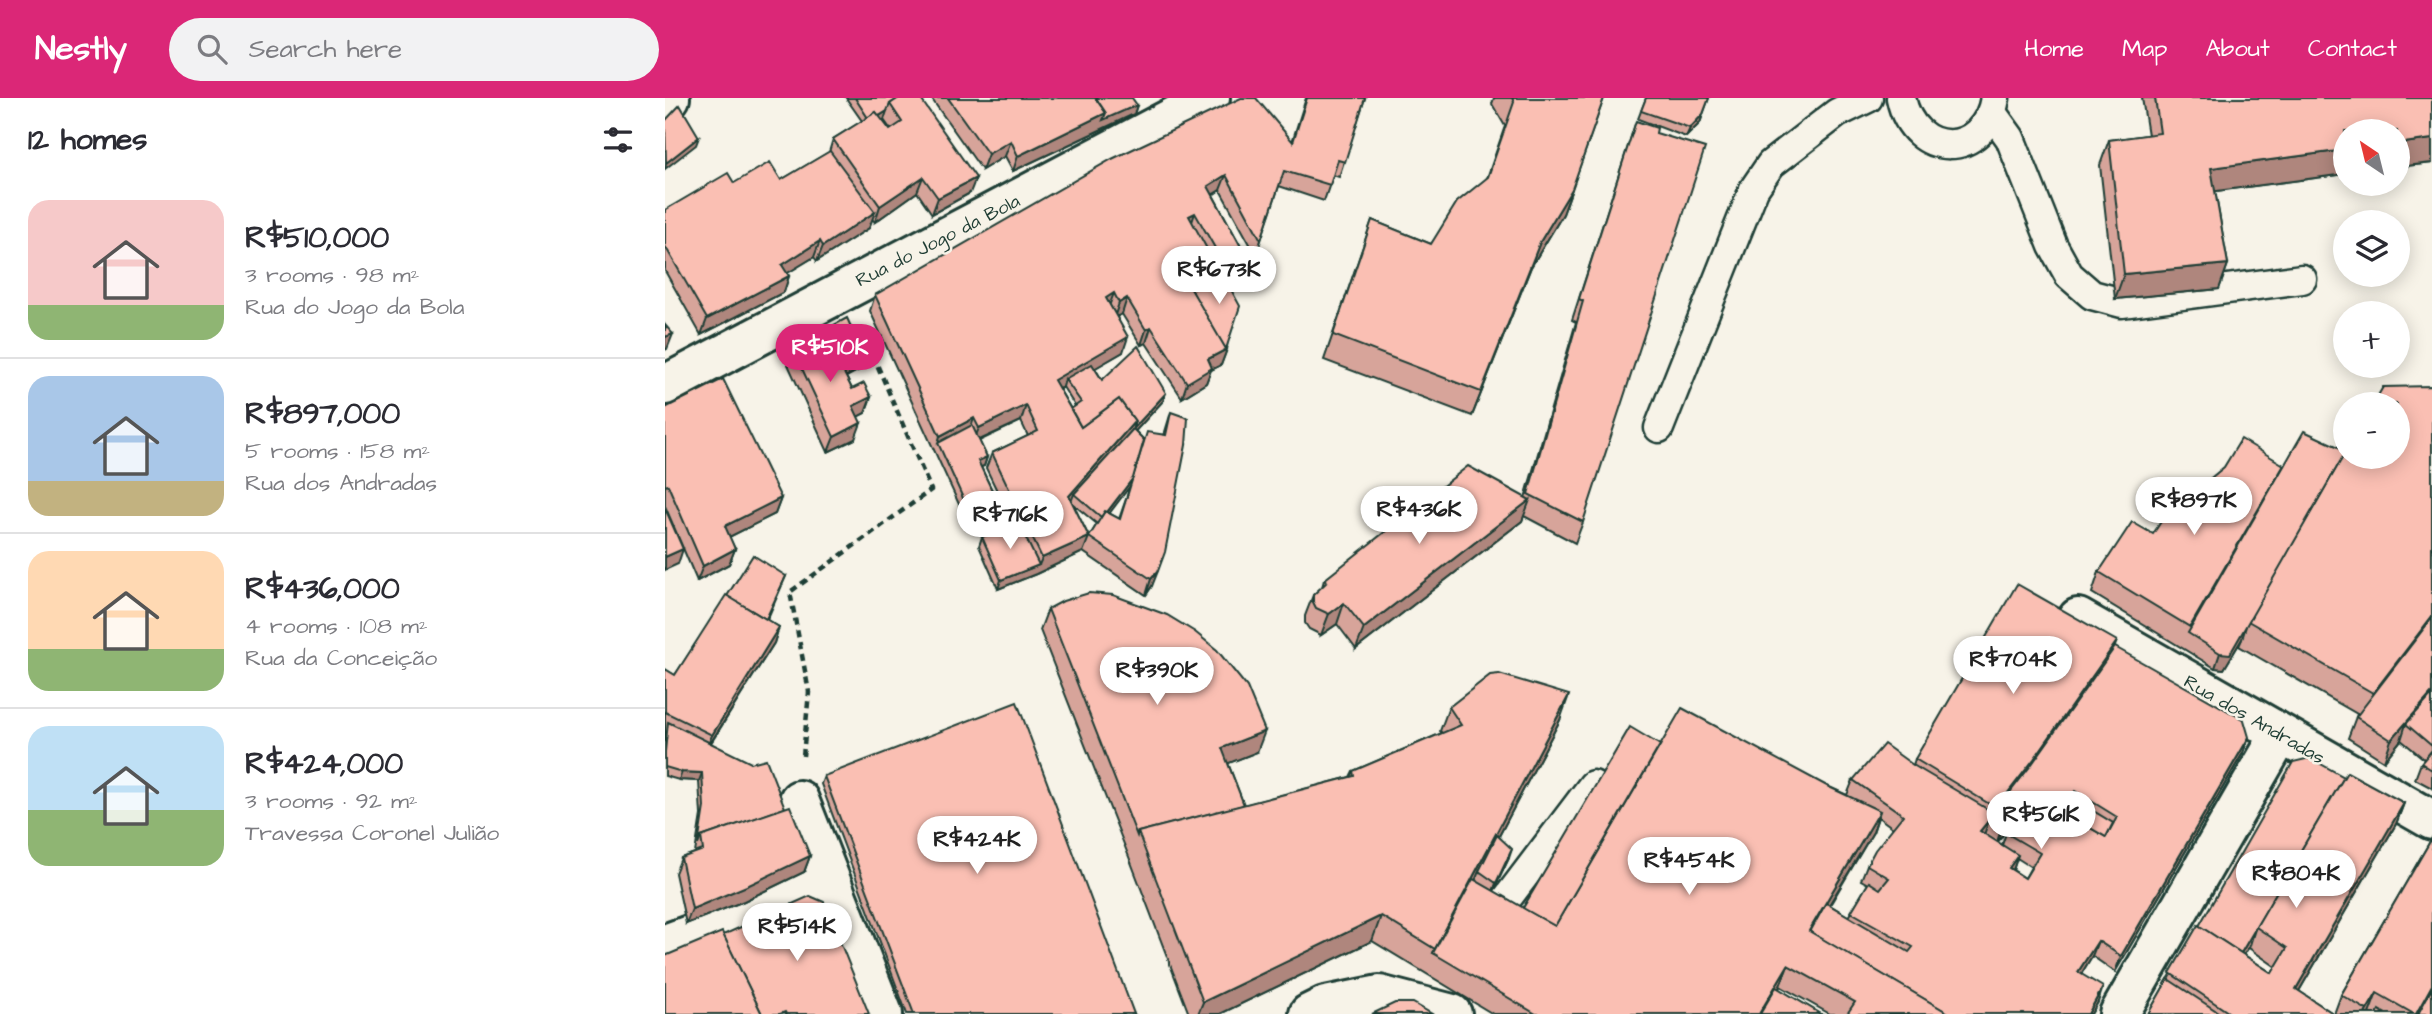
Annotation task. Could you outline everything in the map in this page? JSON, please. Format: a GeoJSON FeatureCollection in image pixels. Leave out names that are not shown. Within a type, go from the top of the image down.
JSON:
{"type":"FeatureCollection","features":[{"type":"Feature","properties":{"kind":"street"},"geometry":{"type":"LineString","coordinates":[[665,104],[670,98]]}},
{"type":"Feature","properties":{"kind":"street","name":"Rua do Jogo da Bola"},"geometry":{"type":"LineString","coordinates":[[665,385],[1210,98]]}},
{"type":"Feature","properties":{"kind":"street","name":"Rua dos Andradas"},"geometry":{"type":"LineString","coordinates":[[2078,618],[2432,820]]}},
{"type":"Feature","properties":{"kind":"street"},"geometry":{"type":"LineString","coordinates":[[2119,1014],[2280,735]]}},
{"type":"Feature","properties":{"kind":"street"},"geometry":{"type":"LineString","coordinates":[[799,800],[883,1014]]}},
{"type":"Feature","properties":{"kind":"street"},"geometry":{"type":"LineString","coordinates":[[665,944],[831,883]]}},
{"type":"Feature","properties":{"kind":"street"},"geometry":{"type":"LineString","coordinates":[[1309,1014],[1325,1006],[1379,995],[1442,1002]]}},
{"type":"Feature","properties":{"kind":"lane"},"geometry":{"type":"LineString","coordinates":[[1658,428],[1754,189],[1771,164],[1837,113],[1868,98]]}},
{"type":"Feature","properties":{"kind":"lane"},"geometry":{"type":"LineString","coordinates":[[1901,98],[1905,117],[1916,131],[1931,141],[1950,144],[1968,140],[1982,128],[1994,105]]}},
{"type":"Feature","properties":{"kind":"lane"},"geometry":{"type":"LineString","coordinates":[[1994,105],[2053,246],[2069,275],[2092,295],[2122,303],[2302,279]]}},
{"type":"Feature","properties":{"kind":"lane"},"geometry":{"type":"LineString","coordinates":[[1493,917],[1593,785]]}},
{"type":"Feature","properties":{"kind":"path"},"geometry":{"type":"LineString","coordinates":[[799,800],[810,692],[790,592],[931,490],[844,290]]}},
{"type":"Feature","properties":{"kind":"building"},"geometry":{"type":"Polygon","coordinates":[[[855,98],[899,98],[890,104],[887,111],[879,116],[876,112],[868,118],[855,98]]]}},
{"type":"Feature","properties":{"kind":"building"},"geometry":{"type":"Polygon","coordinates":[[[899,98],[920,98],[976,178],[938,198],[923,177],[880,206],[833,139],[876,112],[890,130],[902,122],[890,104],[899,98]]]}},
{"type":"Feature","properties":{"kind":"building"},"geometry":{"type":"Polygon","coordinates":[[[948,98],[1095,98],[1106,113],[1018,156],[1011,141],[988,154],[948,98]]]}},
{"type":"Feature","properties":{"kind":"building"},"geometry":{"type":"Polygon","coordinates":[[[1096,98],[1132,98],[1137,105],[1103,120],[1106,113],[1096,98]]]}},
{"type":"Feature","properties":{"kind":"building"},"geometry":{"type":"Polygon","coordinates":[[[1241,98],[1256,98],[1293,142],[1307,98],[1365,98],[1345,162],[1338,160],[1330,185],[1284,171],[1261,240],[1226,175],[1208,186],[1251,265],[1231,276],[1195,213],[1189,216],[1218,269],[1189,285],[1227,349],[1208,359],[1212,368],[1187,383],[1151,327],[1146,330],[1127,298],[1119,303],[1114,293],[1106,298],[1128,337],[1054,380],[1081,427],[1119,399],[1135,421],[1069,496],[1089,537],[1042,558],[992,453],[1038,431],[1026,405],[979,428],[974,418],[940,436],[875,295],[1112,159],[1241,98]]]}},
{"type":"Feature","properties":{"kind":"building"},"geometry":{"type":"Polygon","coordinates":[[[1512,98],[1604,98],[1572,189],[1540,242],[1481,392],[1333,335],[1372,220],[1431,244],[1457,202],[1488,177],[1514,102],[1512,98]]]}},
{"type":"Feature","properties":{"kind":"building"},"geometry":{"type":"Polygon","coordinates":[[[1646,98],[1709,98],[1703,114],[1690,128],[1641,111],[1646,98]]]}},
{"type":"Feature","properties":{"kind":"building"},"geometry":{"type":"Polygon","coordinates":[[[2155,98],[2432,98],[2432,139],[2410,142],[2410,119],[2333,119],[2333,152],[2211,168],[2228,264],[2124,274],[2109,140],[2160,133],[2155,98]]]}},
{"type":"Feature","properties":{"kind":"building"},"geometry":{"type":"Polygon","coordinates":[[[680,105],[699,137],[666,163],[665,121],[680,105]]]}},
{"type":"Feature","properties":{"kind":"building"},"geometry":{"type":"Polygon","coordinates":[[[1636,121],[1657,128],[1656,133],[1705,148],[1583,522],[1528,494],[1583,301],[1579,299],[1636,121]]]}},
{"type":"Feature","properties":{"kind":"building"},"geometry":{"type":"Polygon","coordinates":[[[830,151],[875,212],[823,246],[820,241],[782,265],[789,276],[707,319],[665,246],[665,210],[728,173],[734,183],[770,162],[781,180],[830,151]]]}},
{"type":"Feature","properties":{"kind":"building"},"geometry":{"type":"Polygon","coordinates":[[[1222,273],[1240,306],[1226,349],[1191,289],[1222,273]]]}},
{"type":"Feature","properties":{"kind":"building"},"geometry":{"type":"Polygon","coordinates":[[[847,318],[866,360],[843,371],[823,331],[847,318]]]}},
{"type":"Feature","properties":{"kind":"building"},"geometry":{"type":"Polygon","coordinates":[[[665,325],[673,334],[665,337],[665,325]]]}},
{"type":"Feature","properties":{"kind":"building"},"geometry":{"type":"Polygon","coordinates":[[[809,333],[817,347],[828,341],[852,389],[864,383],[871,397],[853,406],[861,423],[834,437],[790,343],[809,333]]]}},
{"type":"Feature","properties":{"kind":"building"},"geometry":{"type":"Polygon","coordinates":[[[1138,346],[1166,393],[1133,429],[1135,421],[1119,399],[1081,427],[1071,409],[1081,402],[1065,379],[1092,364],[1102,380],[1138,346]]]}},
{"type":"Feature","properties":{"kind":"building"},"geometry":{"type":"Polygon","coordinates":[[[723,379],[781,498],[725,526],[735,549],[703,566],[668,485],[665,486],[665,408],[723,379]]]}},
{"type":"Feature","properties":{"kind":"building"},"geometry":{"type":"Polygon","coordinates":[[[2432,386],[2432,616],[2373,693],[2248,621],[2336,469],[2410,469],[2410,392],[2380,392],[2383,387],[2432,386]]]}},
{"type":"Feature","properties":{"kind":"building"},"geometry":{"type":"Polygon","coordinates":[[[1171,412],[1188,418],[1186,445],[1165,552],[1158,571],[1151,579],[1089,537],[1105,511],[1120,519],[1147,432],[1166,435],[1171,412]]]}},
{"type":"Feature","properties":{"kind":"building"},"geometry":{"type":"Polygon","coordinates":[[[972,425],[987,457],[978,461],[999,505],[972,518],[938,443],[972,425]]]}},
{"type":"Feature","properties":{"kind":"building"},"geometry":{"type":"Polygon","coordinates":[[[1133,429],[1144,440],[1133,478],[1101,517],[1074,494],[1133,429]]]}},
{"type":"Feature","properties":{"kind":"building"},"geometry":{"type":"Polygon","coordinates":[[[2304,431],[2333,444],[2333,469],[2336,469],[2230,654],[2220,653],[2188,633],[2304,431]]]}},
{"type":"Feature","properties":{"kind":"building"},"geometry":{"type":"Polygon","coordinates":[[[2241,439],[2284,465],[2190,627],[2099,572],[2132,522],[2153,534],[2164,517],[2224,467],[2241,439]]]}},
{"type":"Feature","properties":{"kind":"building"},"geometry":{"type":"Polygon","coordinates":[[[1468,466],[1530,500],[1364,628],[1344,603],[1329,614],[1316,608],[1313,595],[1327,582],[1324,580],[1468,466]]]}},
{"type":"Feature","properties":{"kind":"building"},"geometry":{"type":"Polygon","coordinates":[[[665,508],[683,549],[665,557],[665,508]]]}},
{"type":"Feature","properties":{"kind":"building"},"geometry":{"type":"Polygon","coordinates":[[[1018,522],[1039,565],[1001,580],[982,537],[1018,522]]]}},
{"type":"Feature","properties":{"kind":"building"},"geometry":{"type":"Polygon","coordinates":[[[753,555],[786,576],[766,619],[727,596],[753,555]]]}},
{"type":"Feature","properties":{"kind":"building"},"geometry":{"type":"Polygon","coordinates":[[[2017,584],[2117,641],[1996,808],[1915,759],[2017,584]]]}},
{"type":"Feature","properties":{"kind":"building"},"geometry":{"type":"Polygon","coordinates":[[[1089,593],[1113,595],[1167,615],[1195,632],[1217,650],[1247,687],[1265,731],[1222,748],[1244,805],[1138,832],[1137,836],[1048,609],[1089,593]]]}},
{"type":"Feature","properties":{"kind":"building"},"geometry":{"type":"Polygon","coordinates":[[[726,595],[779,627],[712,735],[665,712],[665,669],[675,675],[726,595]]]}},
{"type":"Feature","properties":{"kind":"building"},"geometry":{"type":"Polygon","coordinates":[[[2432,618],[2432,693],[2391,740],[2356,717],[2432,618]]]}},
{"type":"Feature","properties":{"kind":"building"},"geometry":{"type":"Polygon","coordinates":[[[2115,647],[2244,720],[2249,737],[2121,956],[2098,941],[2078,972],[2103,987],[2088,1014],[1950,1014],[1810,932],[1826,903],[1909,952],[1913,947],[1851,912],[1869,882],[1880,889],[1889,878],[1867,865],[1875,850],[1903,815],[1853,780],[1884,744],[1913,765],[1994,813],[2115,647]],[[2075,791],[2062,811],[2106,837],[2117,817],[2075,791]],[[2011,817],[2002,828],[1989,820],[1980,831],[2018,855],[2009,868],[2025,878],[2040,853],[2006,833],[2015,821],[2011,817]]]}},
{"type":"Feature","properties":{"kind":"building"},"geometry":{"type":"Polygon","coordinates":[[[1499,674],[1569,695],[1435,949],[1381,916],[1203,1002],[1138,832],[1354,776],[1353,771],[1461,725],[1449,707],[1490,675],[1499,674]]]}},
{"type":"Feature","properties":{"kind":"building"},"geometry":{"type":"Polygon","coordinates":[[[2432,695],[2432,746],[2406,724],[2432,695]]]}},
{"type":"Feature","properties":{"kind":"building"},"geometry":{"type":"Polygon","coordinates":[[[1017,702],[1134,1014],[914,1014],[824,776],[1017,702]]]}},
{"type":"Feature","properties":{"kind":"building"},"geometry":{"type":"Polygon","coordinates":[[[1682,708],[1827,786],[1880,811],[1809,931],[1950,1014],[1847,1014],[1855,1002],[1788,965],[1759,1014],[1536,1014],[1433,953],[1473,879],[1555,926],[1682,708]]]}},
{"type":"Feature","properties":{"kind":"building"},"geometry":{"type":"Polygon","coordinates":[[[668,722],[751,763],[766,759],[785,808],[701,837],[698,845],[704,807],[702,773],[682,772],[665,767],[668,722]]]}},
{"type":"Feature","properties":{"kind":"building"},"geometry":{"type":"Polygon","coordinates":[[[1630,727],[1660,745],[1555,926],[1523,908],[1630,727]]]}},
{"type":"Feature","properties":{"kind":"building"},"geometry":{"type":"Polygon","coordinates":[[[2432,750],[2432,770],[2421,763],[2432,750]]]}},
{"type":"Feature","properties":{"kind":"building"},"geometry":{"type":"Polygon","coordinates":[[[2310,758],[2344,777],[2241,953],[2199,926],[2293,762],[2310,758]]]}},
{"type":"Feature","properties":{"kind":"building"},"geometry":{"type":"Polygon","coordinates":[[[2347,772],[2404,803],[2296,989],[2334,1014],[2231,1014],[2170,973],[2198,925],[2272,973],[2287,948],[2256,927],[2347,772]]]}},
{"type":"Feature","properties":{"kind":"building"},"geometry":{"type":"Polygon","coordinates":[[[2072,798],[2113,823],[2106,837],[2063,812],[2072,798]]]}},
{"type":"Feature","properties":{"kind":"building"},"geometry":{"type":"Polygon","coordinates":[[[790,806],[810,856],[692,909],[681,858],[703,850],[701,837],[790,806]]]}},
{"type":"Feature","properties":{"kind":"building"},"geometry":{"type":"Polygon","coordinates":[[[1497,835],[1512,849],[1496,883],[1479,871],[1497,835]]]}},
{"type":"Feature","properties":{"kind":"building"},"geometry":{"type":"Polygon","coordinates":[[[2432,838],[2432,985],[2416,1014],[2377,993],[2367,1010],[2341,995],[2432,838]]]}},
{"type":"Feature","properties":{"kind":"building"},"geometry":{"type":"Polygon","coordinates":[[[810,896],[824,902],[869,1014],[762,1014],[723,935],[810,896]]]}},
{"type":"Feature","properties":{"kind":"building"},"geometry":{"type":"Polygon","coordinates":[[[722,932],[762,1014],[665,1014],[665,956],[722,932]]]}},
{"type":"Feature","properties":{"kind":"building"},"geometry":{"type":"Polygon","coordinates":[[[2168,979],[2221,1014],[2148,1014],[2168,979]]]}},
{"type":"Feature","properties":{"kind":"building"},"geometry":{"type":"Polygon","coordinates":[[[1776,987],[1821,1014],[1760,1014],[1776,987]]]}},
{"type":"Feature","properties":{"kind":"building"},"geometry":{"type":"Polygon","coordinates":[[[2432,988],[2432,1014],[2418,1014],[2432,988]]]}},
{"type":"Feature","properties":{"kind":"building"},"geometry":{"type":"Polygon","coordinates":[[[1395,1003],[1413,1003],[1432,1014],[1372,1014],[1395,1003]]]}}]}
